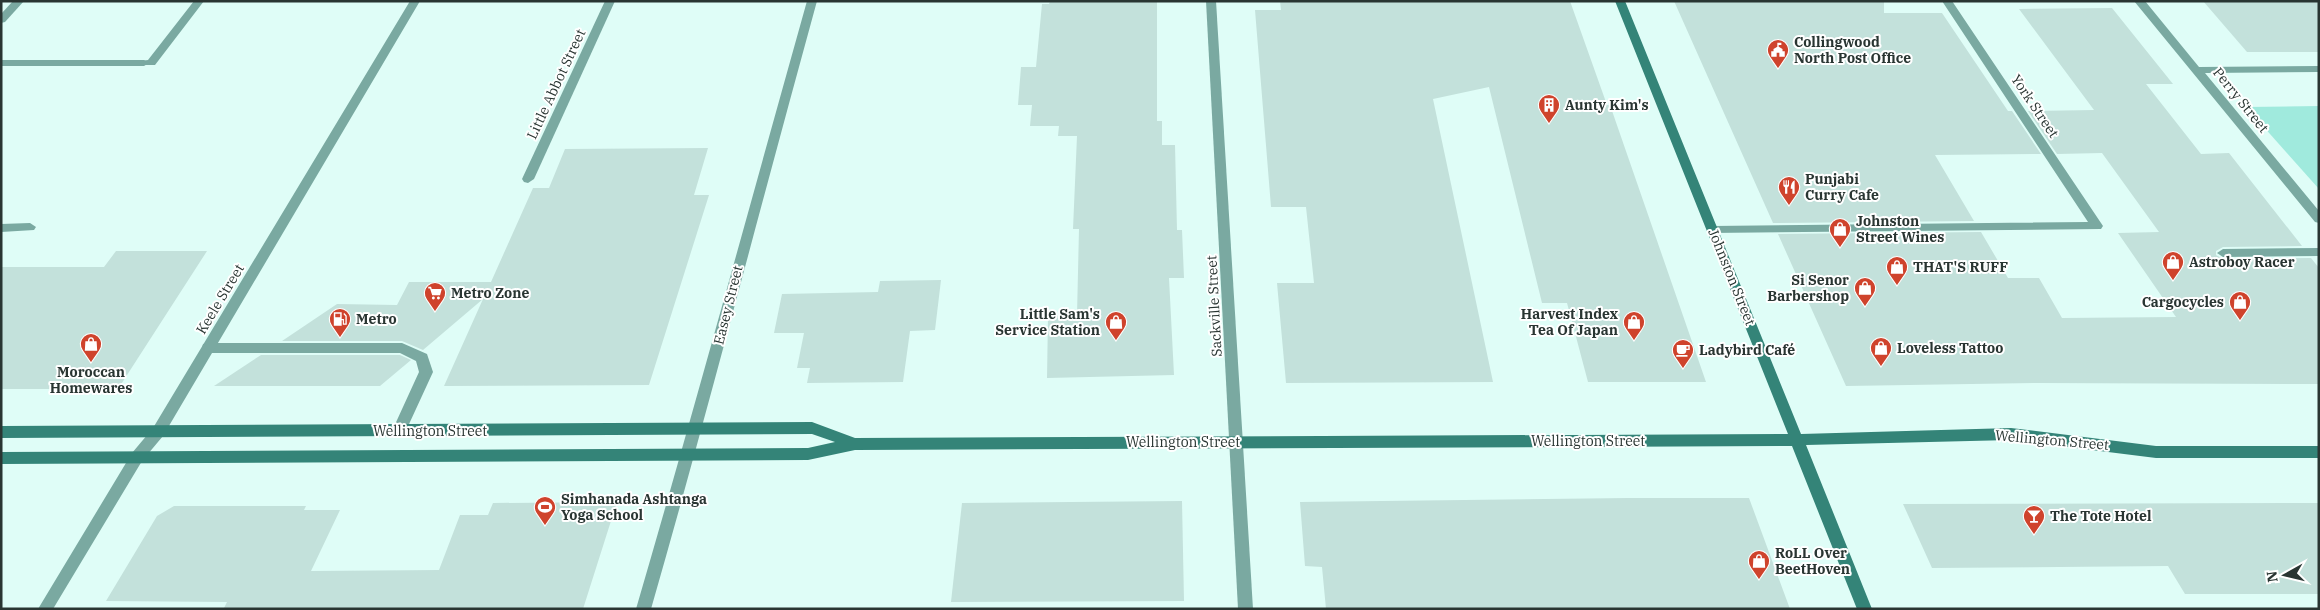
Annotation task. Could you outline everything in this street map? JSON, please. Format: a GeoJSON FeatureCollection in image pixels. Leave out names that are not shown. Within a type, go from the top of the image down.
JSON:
{"type":"FeatureCollection","features":[{"type":"Feature","properties":{"kind":"street"},"geometry":{"type":"LineString","coordinates":[[1,20],[19,1]]}},
{"type":"Feature","properties":{"kind":"street"},"geometry":{"type":"LineString","coordinates":[[1,63],[151,63],[200,1]]}},
{"type":"Feature","properties":{"kind":"street","name":"Keele Street"},"geometry":{"type":"LineString","coordinates":[[45,609],[137,457],[158,432],[415,1]]}},
{"type":"Feature","properties":{"kind":"street","name":"Little Abbot Street"},"geometry":{"type":"LineString","coordinates":[[528,179],[610,1]]}},
{"type":"Feature","properties":{"kind":"street","name":"Easey Street"},"geometry":{"type":"LineString","coordinates":[[643,609],[696,428],[734,281],[812,1]]}},
{"type":"Feature","properties":{"kind":"street","name":"Sackville Street"},"geometry":{"type":"LineString","coordinates":[[1211,1],[1238,442],[1246,609]]}},
{"type":"Feature","properties":{"kind":"street","name":"Johnston Street"},"geometry":{"type":"LineString","coordinates":[[1620,1],[1865,609]]}},
{"type":"Feature","properties":{"kind":"street","name":"York Street"},"geometry":{"type":"LineString","coordinates":[[1713,230],[2097,226],[1947,1]]}},
{"type":"Feature","properties":{"kind":"street","name":"Perry Street"},"geometry":{"type":"LineString","coordinates":[[2139,1],[2319,219]]}},
{"type":"Feature","properties":{"kind":"street"},"geometry":{"type":"LineString","coordinates":[[2196,70],[2319,69]]}},
{"type":"Feature","properties":{"kind":"street"},"geometry":{"type":"LineString","coordinates":[[1,228],[30,227]]}},
{"type":"Feature","properties":{"kind":"street"},"geometry":{"type":"LineString","coordinates":[[2223,253],[2319,252]]}},
{"type":"Feature","properties":{"kind":"street"},"geometry":{"type":"LineString","coordinates":[[208,348],[402,348],[422,358],[426,372],[400,431]]}},
{"type":"Feature","properties":{"kind":"street","name":"Wellington Street"},"geometry":{"type":"LineString","coordinates":[[1,432],[812,428],[856,444]]}},
{"type":"Feature","properties":{"kind":"street","name":"Wellington Street"},"geometry":{"type":"LineString","coordinates":[[1,458],[808,454],[856,444],[1798,440],[2011,434],[2156,452],[2319,452]]}},
{"type":"Feature","properties":{"kind":"green space"},"geometry":{"type":"Polygon","coordinates":[[[2319,106],[2319,189],[2246,107],[2319,106]]]}},
{"type":"Feature","properties":{"kind":"building"},"geometry":{"type":"Polygon","coordinates":[[[1050,1],[1157,1],[1157,121],[1162,121],[1162,145],[1175,145],[1177,230],[1182,230],[1184,278],[1169,278],[1174,375],[1047,378],[1048,316],[1077,315],[1079,229],[1073,229],[1077,136],[1058,136],[1059,126],[1030,126],[1032,105],[1018,105],[1021,67],[1036,67],[1042,4],[1049,4],[1050,1]]]}},
{"type":"Feature","properties":{"kind":"building"},"geometry":{"type":"Polygon","coordinates":[[[1280,1],[1570,1],[1607,105],[1610,105],[1706,382],[1588,382],[1567,303],[1542,303],[1489,87],[1433,99],[1493,382],[1286,383],[1277,283],[1314,283],[1306,207],[1271,207],[1255,10],[1281,10],[1280,1]]]}},
{"type":"Feature","properties":{"kind":"building"},"geometry":{"type":"Polygon","coordinates":[[[1674,1],[1884,1],[1884,13],[1942,13],[2008,111],[2012,111],[2041,154],[1935,155],[1974,221],[1773,223],[1674,1]]]}},
{"type":"Feature","properties":{"kind":"building"},"geometry":{"type":"Polygon","coordinates":[[[2203,1],[2319,1],[2319,52],[2247,52],[2203,1]]]}},
{"type":"Feature","properties":{"kind":"building"},"geometry":{"type":"Polygon","coordinates":[[[2112,8],[2173,84],[2146,84],[2201,154],[2229,153],[2302,246],[2223,247],[2216,251],[2216,255],[2223,259],[2311,258],[2319,268],[2319,384],[2037,383],[1846,386],[1778,234],[1981,232],[2008,278],[2039,278],[2062,318],[2176,317],[2118,233],[2159,232],[2102,153],[2057,154],[2028,111],[2094,110],[2019,9],[2112,8]]]}},
{"type":"Feature","properties":{"kind":"building"},"geometry":{"type":"Polygon","coordinates":[[[708,148],[694,195],[709,195],[649,385],[444,386],[483,299],[423,350],[402,341],[282,341],[337,304],[397,305],[409,282],[491,282],[533,188],[549,188],[565,149],[708,148]]]}},
{"type":"Feature","properties":{"kind":"building"},"geometry":{"type":"Polygon","coordinates":[[[116,251],[207,251],[118,389],[1,389],[1,267],[104,267],[116,251]]]}},
{"type":"Feature","properties":{"kind":"building"},"geometry":{"type":"Polygon","coordinates":[[[941,280],[935,330],[910,331],[903,382],[807,383],[810,368],[797,368],[804,333],[774,333],[782,294],[878,292],[880,281],[941,280]]]}},
{"type":"Feature","properties":{"kind":"building"},"geometry":{"type":"Polygon","coordinates":[[[261,355],[400,355],[411,360],[380,386],[214,386],[261,355]]]}},
{"type":"Feature","properties":{"kind":"building"},"geometry":{"type":"Polygon","coordinates":[[[1749,498],[1790,609],[1326,609],[1322,567],[1305,566],[1300,502],[1749,498]]]}},
{"type":"Feature","properties":{"kind":"building"},"geometry":{"type":"Polygon","coordinates":[[[1182,501],[1184,601],[951,602],[962,503],[1182,501]]]}},
{"type":"Feature","properties":{"kind":"building"},"geometry":{"type":"Polygon","coordinates":[[[617,502],[583,609],[224,608],[227,602],[106,601],[157,516],[174,506],[306,506],[304,510],[340,510],[311,571],[439,570],[460,515],[488,515],[493,503],[617,502]]]}},
{"type":"Feature","properties":{"kind":"building"},"geometry":{"type":"Polygon","coordinates":[[[2319,503],[2319,594],[2185,594],[2168,566],[1932,568],[1903,504],[2319,503]]]}},
{"type":"Feature","properties":{"kind":"place","name":"Collingwood North Post Office"},"geometry":{"type":"Point","coordinates":[1778,69]}},
{"type":"Feature","properties":{"kind":"place","name":"Aunty Kim's"},"geometry":{"type":"Point","coordinates":[1549,124]}},
{"type":"Feature","properties":{"kind":"place","name":"Punjabi Curry Cafe"},"geometry":{"type":"Point","coordinates":[1789,206]}},
{"type":"Feature","properties":{"kind":"place","name":"Johnston Street Wines"},"geometry":{"type":"Point","coordinates":[1840,248]}},
{"type":"Feature","properties":{"kind":"place","name":"Astroboy Racer"},"geometry":{"type":"Point","coordinates":[2173,281]}},
{"type":"Feature","properties":{"kind":"place","name":"THAT'S RUFF"},"geometry":{"type":"Point","coordinates":[1897,286]}},
{"type":"Feature","properties":{"kind":"place","name":"Si Senor Barbershop"},"geometry":{"type":"Point","coordinates":[1865,307]}},
{"type":"Feature","properties":{"kind":"place","name":"Metro Zone"},"geometry":{"type":"Point","coordinates":[435,312]}},
{"type":"Feature","properties":{"kind":"place","name":"Cargocycles"},"geometry":{"type":"Point","coordinates":[2240,321]}},
{"type":"Feature","properties":{"kind":"place","name":"Metro"},"geometry":{"type":"Point","coordinates":[340,338]}},
{"type":"Feature","properties":{"kind":"place","name":"Little Sam's Service Station"},"geometry":{"type":"Point","coordinates":[1116,341]}},
{"type":"Feature","properties":{"kind":"place","name":"Harvest Index Tea Of Japan"},"geometry":{"type":"Point","coordinates":[1634,341]}},
{"type":"Feature","properties":{"kind":"place","name":"Moroccan Homewares"},"geometry":{"type":"Point","coordinates":[91,363]}},
{"type":"Feature","properties":{"kind":"place","name":"Loveless Tattoo"},"geometry":{"type":"Point","coordinates":[1881,367]}},
{"type":"Feature","properties":{"kind":"place","name":"Ladybird Café"},"geometry":{"type":"Point","coordinates":[1683,369]}},
{"type":"Feature","properties":{"kind":"place","name":"Simhanada Ashtanga Yoga School"},"geometry":{"type":"Point","coordinates":[545,526]}},
{"type":"Feature","properties":{"kind":"place","name":"The Tote Hotel"},"geometry":{"type":"Point","coordinates":[2034,535]}},
{"type":"Feature","properties":{"kind":"place","name":"RoLL Over BeetHoven"},"geometry":{"type":"Point","coordinates":[1759,580]}}]}
